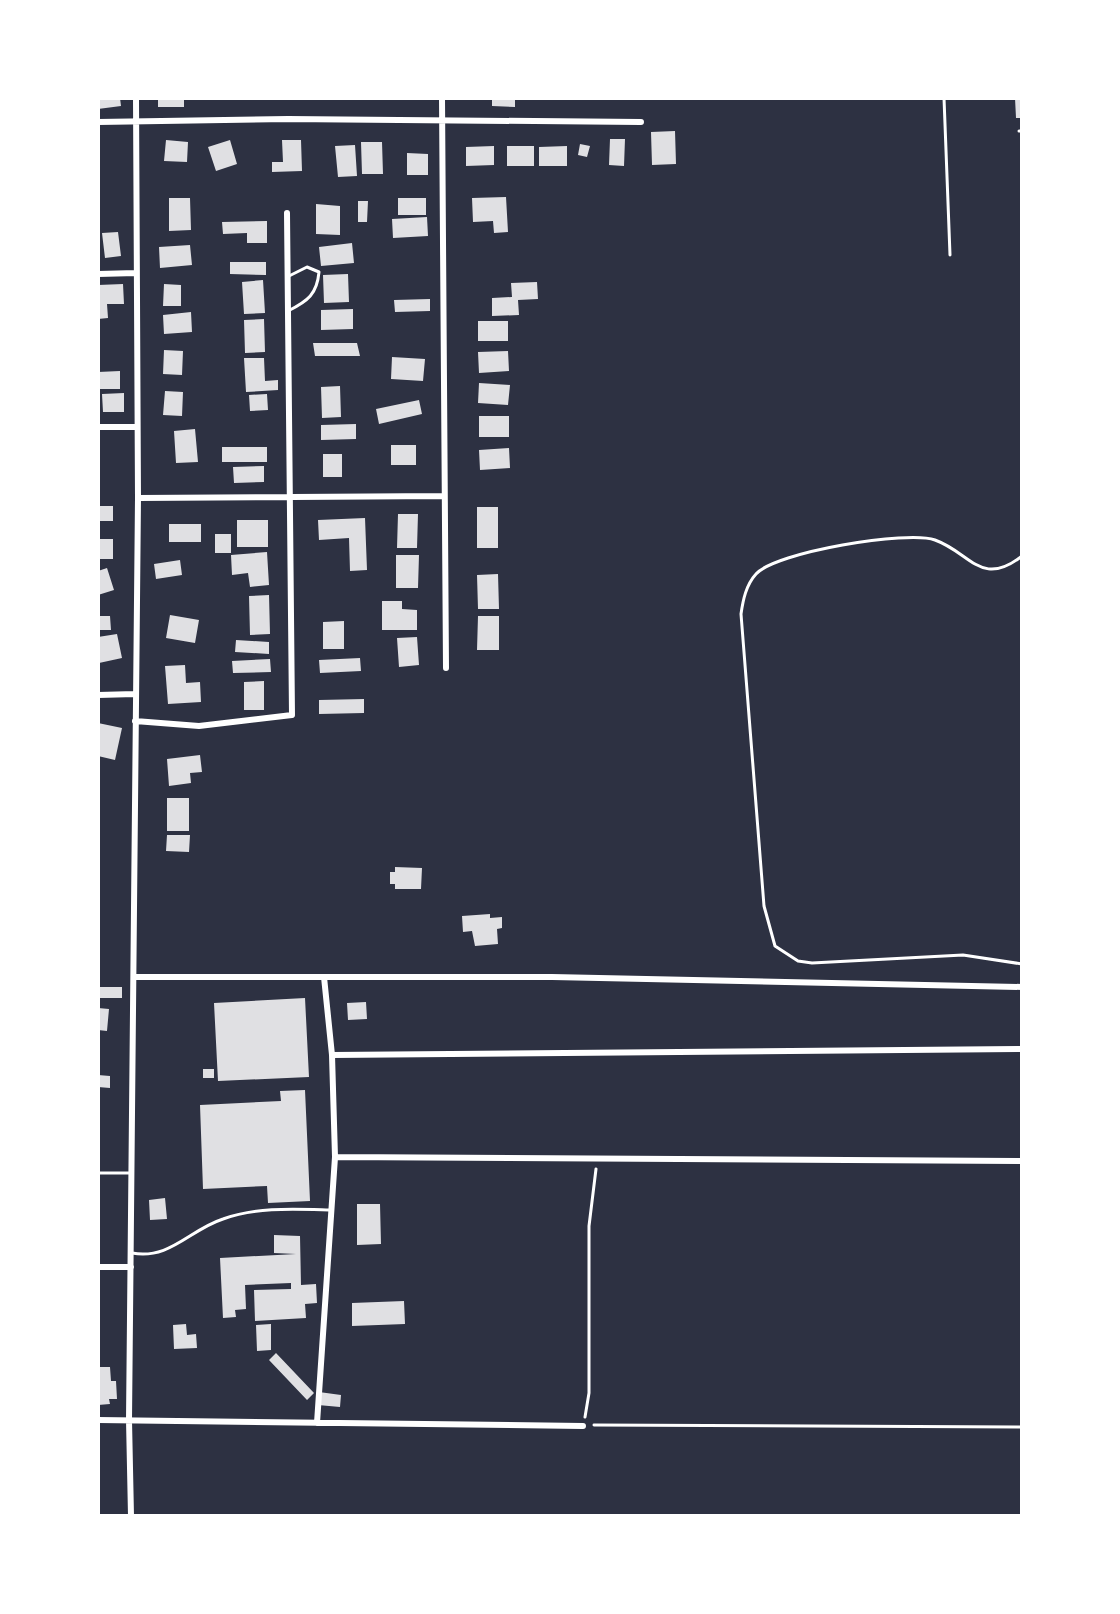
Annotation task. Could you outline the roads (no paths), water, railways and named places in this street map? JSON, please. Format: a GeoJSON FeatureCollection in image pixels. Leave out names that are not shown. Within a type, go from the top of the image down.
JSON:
{"type":"FeatureCollection","features":[{"type":"Feature","properties":{"kind":"street"},"geometry":{"type":"LineString","coordinates":[[131,1516],[129,1420],[138,498],[136,98]]}},
{"type":"Feature","properties":{"kind":"street"},"geometry":{"type":"LineString","coordinates":[[442,98],[446,668]]}},
{"type":"Feature","properties":{"kind":"street"},"geometry":{"type":"LineString","coordinates":[[98,122],[641,122]]}},
{"type":"Feature","properties":{"kind":"street"},"geometry":{"type":"LineString","coordinates":[[135,721],[199,726],[292,715],[287,213]]}},
{"type":"Feature","properties":{"kind":"street"},"geometry":{"type":"LineString","coordinates":[[98,274],[136,273]]}},
{"type":"Feature","properties":{"kind":"street"},"geometry":{"type":"LineString","coordinates":[[98,427],[136,427]]}},
{"type":"Feature","properties":{"kind":"street"},"geometry":{"type":"LineString","coordinates":[[138,498],[444,496]]}},
{"type":"Feature","properties":{"kind":"street"},"geometry":{"type":"LineString","coordinates":[[98,695],[135,694]]}},
{"type":"Feature","properties":{"kind":"street"},"geometry":{"type":"LineString","coordinates":[[135,977],[552,977],[1022,987]]}},
{"type":"Feature","properties":{"kind":"street"},"geometry":{"type":"LineString","coordinates":[[317,1423],[335,1157],[332,1055],[324,977]]}},
{"type":"Feature","properties":{"kind":"street"},"geometry":{"type":"LineString","coordinates":[[332,1055],[1022,1049]]}},
{"type":"Feature","properties":{"kind":"street"},"geometry":{"type":"LineString","coordinates":[[335,1157],[598,1156],[1022,1161]]}},
{"type":"Feature","properties":{"kind":"street"},"geometry":{"type":"LineString","coordinates":[[98,1267],[131,1267]]}},
{"type":"Feature","properties":{"kind":"street"},"geometry":{"type":"LineString","coordinates":[[98,1420],[583,1426]]}},
{"type":"Feature","properties":{"kind":"lane"},"geometry":{"type":"LineString","coordinates":[[944,98],[950,255]]}},
{"type":"Feature","properties":{"kind":"lane"},"geometry":{"type":"LineString","coordinates":[[288,277],[307,267],[319,272],[317,290],[304,303],[288,311]]}},
{"type":"Feature","properties":{"kind":"lane"},"geometry":{"type":"LineString","coordinates":[[98,1173],[133,1173]]}},
{"type":"Feature","properties":{"kind":"lane"},"geometry":{"type":"LineString","coordinates":[[132,1253],[148,1256],[165,1252],[213,1223],[252,1211],[331,1210]]}}]}
